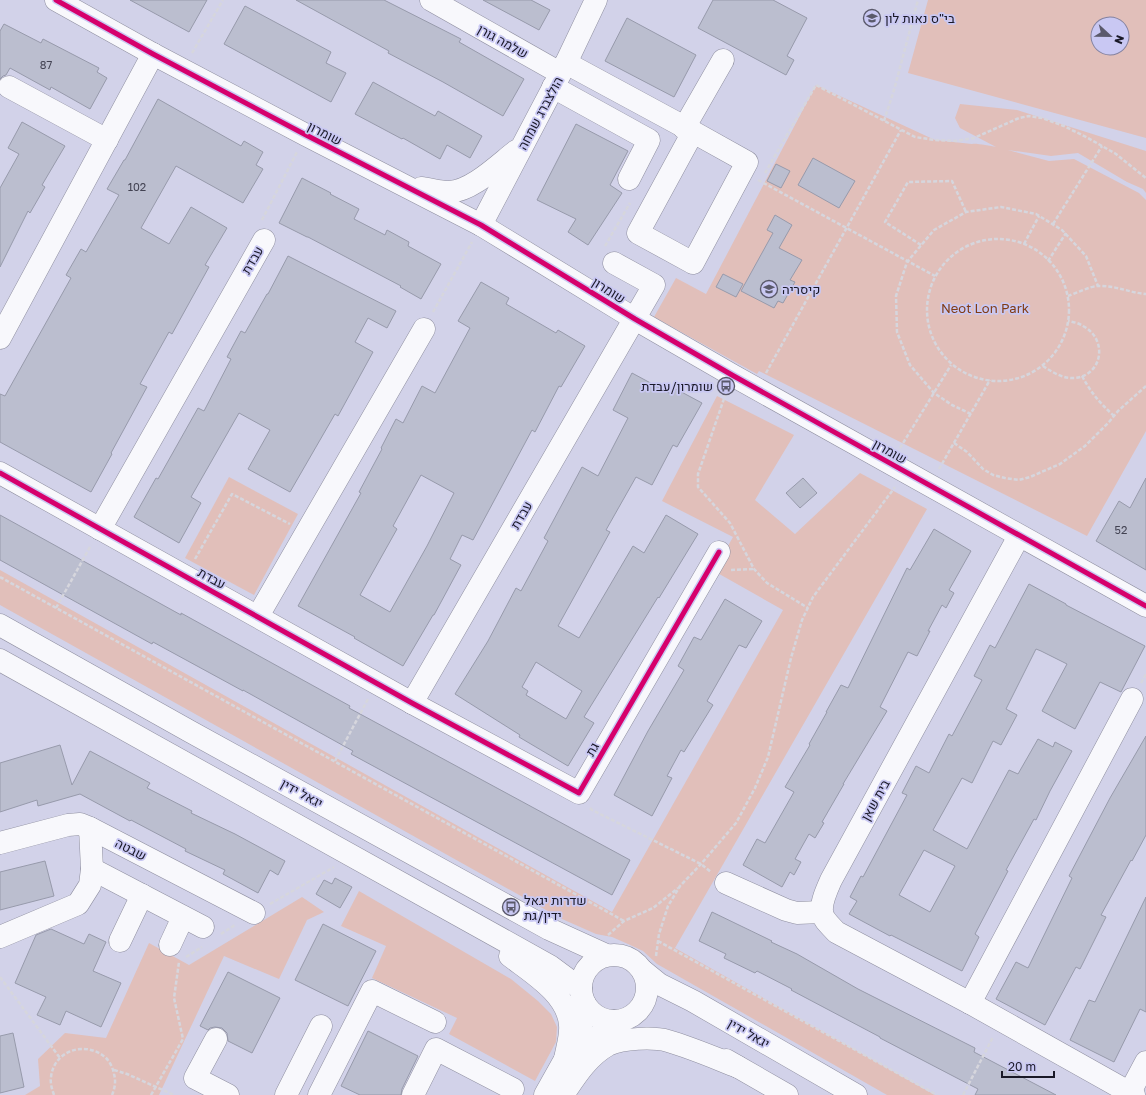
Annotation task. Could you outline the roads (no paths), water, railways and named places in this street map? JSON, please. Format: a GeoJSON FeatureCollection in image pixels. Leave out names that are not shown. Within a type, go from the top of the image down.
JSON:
{"type":"FeatureCollection","features":[{"type":"Feature","properties":{"kind":"street","name":"שומרון"},"geometry":{"type":"LineString","coordinates":[[56,0],[183,70],[481,225],[732,376],[1146,606]]}},
{"type":"Feature","properties":{"kind":"street","name":"הולצברג שמחה"},"geometry":{"type":"LineString","coordinates":[[481,225],[560,74],[596,0]]}},
{"type":"Feature","properties":{"kind":"street","name":"שלמה גורן"},"geometry":{"type":"LineString","coordinates":[[443,3],[560,74]]}},
{"type":"Feature","properties":{"kind":"street"},"geometry":{"type":"LineString","coordinates":[[0,338],[153,54]]}},
{"type":"Feature","properties":{"kind":"street"},"geometry":{"type":"LineString","coordinates":[[560,74],[688,130],[756,168],[693,263],[638,233],[688,130],[723,60]]}},
{"type":"Feature","properties":{"kind":"street"},"geometry":{"type":"LineString","coordinates":[[560,74],[649,140],[628,179]]}},
{"type":"Feature","properties":{"kind":"street"},"geometry":{"type":"LineString","coordinates":[[9,87],[107,140]]}},
{"type":"Feature","properties":{"kind":"street"},"geometry":{"type":"LineString","coordinates":[[407,186],[450,192],[462,189],[475,182],[522,147]]}},
{"type":"Feature","properties":{"kind":"street","name":"עבדת"},"geometry":{"type":"LineString","coordinates":[[100,528],[264,240]]}},
{"type":"Feature","properties":{"kind":"street","name":"עבדת"},"geometry":{"type":"LineString","coordinates":[[0,473],[412,703],[654,285],[614,262]]}},
{"type":"Feature","properties":{"kind":"street"},"geometry":{"type":"LineString","coordinates":[[258,616],[424,328]]}},
{"type":"Feature","properties":{"kind":"street","name":"בית שאן"},"geometry":{"type":"LineString","coordinates":[[822,912],[825,895],[831,880],[1020,536]]}},
{"type":"Feature","properties":{"kind":"street","name":"גת"},"geometry":{"type":"LineString","coordinates":[[412,703],[579,793],[719,552]]}},
{"type":"Feature","properties":{"kind":"street","name":"יגאל ידין"},"geometry":{"type":"LineString","coordinates":[[0,625],[204,740],[549,929],[600,952]]}},
{"type":"Feature","properties":{"kind":"street"},"geometry":{"type":"LineString","coordinates":[[0,660],[550,966],[583,996],[590,1011],[597,1017],[606,1020],[619,1020],[654,1025],[679,1032],[787,1095]]}},
{"type":"Feature","properties":{"kind":"street"},"geometry":{"type":"LineString","coordinates":[[970,1003],[1132,699]]}},
{"type":"Feature","properties":{"kind":"street","name":"שבטה"},"geometry":{"type":"LineString","coordinates":[[0,843],[68,825],[80,824],[254,913]]}},
{"type":"Feature","properties":{"kind":"street"},"geometry":{"type":"LineString","coordinates":[[0,937],[78,904],[90,885],[92,869],[90,828]]}},
{"type":"Feature","properties":{"kind":"street"},"geometry":{"type":"LineString","coordinates":[[92,869],[183,917],[208,937]]}},
{"type":"Feature","properties":{"kind":"street"},"geometry":{"type":"LineString","coordinates":[[726,883],[786,910],[797,913],[822,912],[826,921],[836,932],[970,1003],[1132,1094],[1146,1062]]}},
{"type":"Feature","properties":{"kind":"street"},"geometry":{"type":"LineString","coordinates":[[120,941],[142,895]]}},
{"type":"Feature","properties":{"kind":"street"},"geometry":{"type":"LineString","coordinates":[[457,914],[544,982],[562,1001],[568,1013],[570,1025],[565,1059]]}},
{"type":"Feature","properties":{"kind":"street"},"geometry":{"type":"LineString","coordinates":[[170,944],[183,917]]}},
{"type":"Feature","properties":{"kind":"street"},"geometry":{"type":"LineString","coordinates":[[545,1095],[577,1038],[582,1023],[582,977],[588,967],[596,960],[600,952],[627,957],[636,963],[648,975],[645,1000],[640,1009],[632,1016],[619,1020],[592,1042],[562,1095]]}},
{"type":"Feature","properties":{"kind":"street","name":"יגאל ידין"},"geometry":{"type":"LineString","coordinates":[[648,975],[659,984],[693,1001],[856,1095]]}},
{"type":"Feature","properties":{"kind":"street"},"geometry":{"type":"LineString","coordinates":[[319,1095],[372,991],[435,1022]]}},
{"type":"Feature","properties":{"kind":"street"},"geometry":{"type":"LineString","coordinates":[[286,1095],[321,1026]]}},
{"type":"Feature","properties":{"kind":"street"},"geometry":{"type":"LineString","coordinates":[[216,1039],[195,1078],[228,1095]]}},
{"type":"Feature","properties":{"kind":"street"},"geometry":{"type":"LineString","coordinates":[[562,1095],[574,1077],[591,1057],[608,1045],[626,1040],[667,1040],[738,1066]]}},
{"type":"Feature","properties":{"kind":"street"},"geometry":{"type":"LineString","coordinates":[[420,1093],[436,1049],[512,1089]]}},
{"type":"Feature","properties":{"kind":"place","name":"בי\"ס נאות לון"},"geometry":{"type":"Point","coordinates":[872,18]}},
{"type":"Feature","properties":{"kind":"place","name":"קיסריה"},"geometry":{"type":"Point","coordinates":[769,289]}},
{"type":"Feature","properties":{"kind":"place","name":"שומרון/עבדת"},"geometry":{"type":"Point","coordinates":[726,386]}},
{"type":"Feature","properties":{"kind":"place","name":"שדרות יגאל ידין/גת"},"geometry":{"type":"Point","coordinates":[511,907]}},
{"type":"Feature","properties":{"kind":"park label","name":"Neot Lon Park"},"geometry":{"type":"Point","coordinates":[985,308]}}]}
